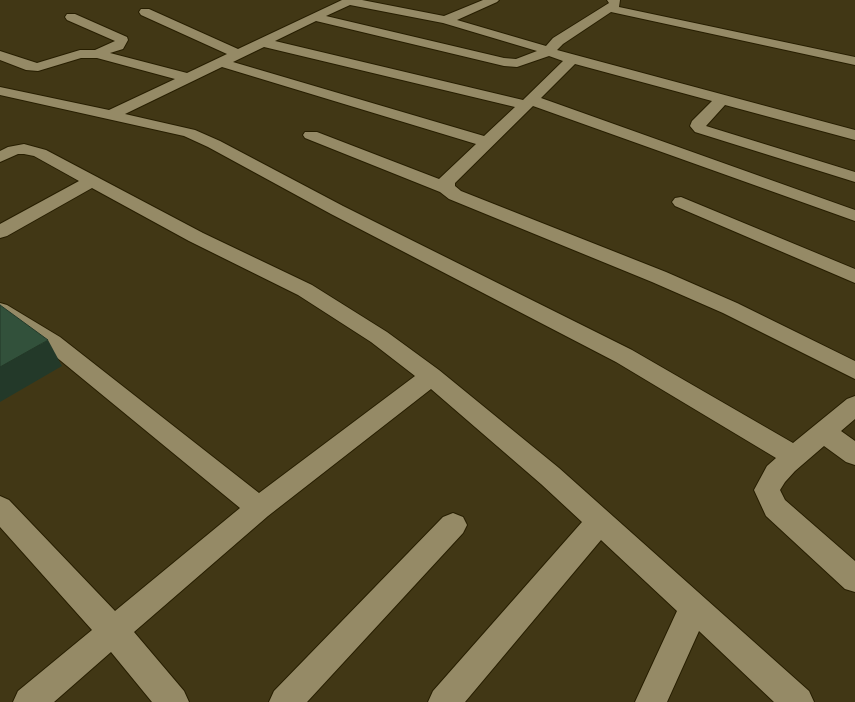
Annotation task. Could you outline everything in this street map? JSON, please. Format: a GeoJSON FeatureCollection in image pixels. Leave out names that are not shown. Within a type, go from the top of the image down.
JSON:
{"type":"FeatureCollection","features":[{"type":"Feature","properties":{"kind":"street"},"geometry":{"type":"LineString","coordinates":[[319,0],[347,2],[445,20],[550,51],[556,55],[855,135]]}},
{"type":"Feature","properties":{"kind":"street"},"geometry":{"type":"LineString","coordinates":[[445,20],[493,0]]}},
{"type":"Feature","properties":{"kind":"street"},"geometry":{"type":"LineString","coordinates":[[111,115],[347,2]]}},
{"type":"Feature","properties":{"kind":"street"},"geometry":{"type":"LineString","coordinates":[[313,17],[504,62],[517,63],[550,51],[552,46],[558,41],[611,4],[855,60]]}},
{"type":"Feature","properties":{"kind":"street"},"geometry":{"type":"LineString","coordinates":[[145,12],[237,54]]}},
{"type":"Feature","properties":{"kind":"street"},"geometry":{"type":"LineString","coordinates":[[71,17],[122,40],[118,46],[97,54]]}},
{"type":"Feature","properties":{"kind":"street"},"geometry":{"type":"LineString","coordinates":[[261,42],[528,102],[855,216]]}},
{"type":"Feature","properties":{"kind":"street"},"geometry":{"type":"LineString","coordinates":[[0,55],[31,67],[38,67],[80,54],[97,54],[188,78]]}},
{"type":"Feature","properties":{"kind":"street"},"geometry":{"type":"LineString","coordinates":[[446,188],[446,182],[573,59]]}},
{"type":"Feature","properties":{"kind":"street"},"geometry":{"type":"LineString","coordinates":[[220,62],[487,142]]}},
{"type":"Feature","properties":{"kind":"street"},"geometry":{"type":"LineString","coordinates":[[0,91],[189,133],[214,144],[337,210],[624,356],[795,457]]}},
{"type":"Feature","properties":{"kind":"street"},"geometry":{"type":"LineString","coordinates":[[722,99],[700,121],[698,126],[700,129],[855,177]]}},
{"type":"Feature","properties":{"kind":"street"},"geometry":{"type":"LineString","coordinates":[[311,135],[446,188],[455,195],[652,274],[730,308],[855,371]]}},
{"type":"Feature","properties":{"kind":"street"},"geometry":{"type":"LineString","coordinates":[[0,157],[14,150],[34,150],[196,237],[305,290],[379,337],[431,376],[550,476],[798,702]]}},
{"type":"Feature","properties":{"kind":"street"},"geometry":{"type":"LineString","coordinates":[[0,232],[92,181]]}},
{"type":"Feature","properties":{"kind":"street"},"geometry":{"type":"LineString","coordinates":[[681,202],[855,278]]}},
{"type":"Feature","properties":{"kind":"street"},"geometry":{"type":"LineString","coordinates":[[0,310],[52,342],[259,508]]}},
{"type":"Feature","properties":{"kind":"street"},"geometry":{"type":"LineString","coordinates":[[29,702],[259,508],[431,376]]}},
{"type":"Feature","properties":{"kind":"street"},"geometry":{"type":"LineString","coordinates":[[855,405],[776,474],[767,490],[775,508],[855,579]]}},
{"type":"Feature","properties":{"kind":"street"},"geometry":{"type":"LineString","coordinates":[[824,432],[855,454]]}},
{"type":"Feature","properties":{"kind":"street"},"geometry":{"type":"LineString","coordinates":[[0,508],[113,631],[173,702]]}},
{"type":"Feature","properties":{"kind":"street"},"geometry":{"type":"LineString","coordinates":[[444,702],[600,522]]}},
{"type":"Feature","properties":{"kind":"street"},"geometry":{"type":"LineString","coordinates":[[285,702],[453,525]]}},
{"type":"Feature","properties":{"kind":"street"},"geometry":{"type":"LineString","coordinates":[[651,702],[694,608]]}},
{"type":"Feature","properties":{"kind":"building"},"geometry":{"type":"Polygon","coordinates":[[[0,305],[48,340],[0,367],[0,305]]]}}]}
